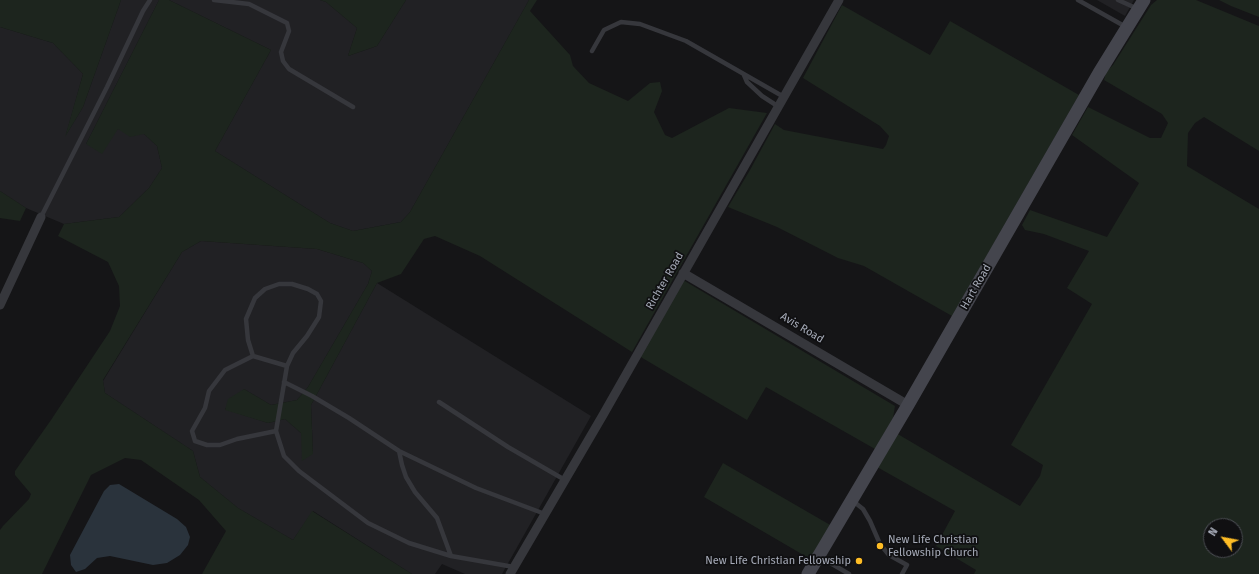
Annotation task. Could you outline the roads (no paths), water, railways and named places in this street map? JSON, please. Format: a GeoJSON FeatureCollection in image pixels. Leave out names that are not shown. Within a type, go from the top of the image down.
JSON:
{"type":"FeatureCollection","features":[{"type":"Feature","properties":{"kind":"street","name":"Richter Road"},"geometry":{"type":"LineString","coordinates":[[512,570],[779,107],[839,0]]}},
{"type":"Feature","properties":{"kind":"street","name":"Hart Road"},"geometry":{"type":"LineString","coordinates":[[808,574],[908,405],[1126,27],[1141,4]]}},
{"type":"Feature","properties":{"kind":"street"},"geometry":{"type":"LineString","coordinates":[[0,304],[41,216]]}},
{"type":"Feature","properties":{"kind":"street","name":"Avis Road"},"geometry":{"type":"LineString","coordinates":[[683,273],[908,405]]}},
{"type":"Feature","properties":{"kind":"lane"},"geometry":{"type":"LineString","coordinates":[[41,216],[107,87],[143,11],[150,0]]}},
{"type":"Feature","properties":{"kind":"lane"},"geometry":{"type":"LineString","coordinates":[[214,0],[249,4],[287,23],[289,31],[281,52],[282,61],[290,69],[352,107]]}},
{"type":"Feature","properties":{"kind":"lane"},"geometry":{"type":"LineString","coordinates":[[1078,0],[1126,27]]}},
{"type":"Feature","properties":{"kind":"lane"},"geometry":{"type":"LineString","coordinates":[[1118,0],[1141,4]]}},
{"type":"Feature","properties":{"kind":"lane"},"geometry":{"type":"LineString","coordinates":[[592,51],[604,30],[621,22],[640,24],[686,41],[784,97]]}},
{"type":"Feature","properties":{"kind":"lane"},"geometry":{"type":"LineString","coordinates":[[744,74],[747,82],[762,96],[779,107]]}},
{"type":"Feature","properties":{"kind":"lane"},"geometry":{"type":"LineString","coordinates":[[252,356],[248,340],[246,319],[254,298],[265,290],[279,284],[292,284],[308,289],[317,294],[321,301],[319,317],[307,336],[293,353],[287,366],[276,431],[284,456],[299,471],[368,523],[409,543],[451,556],[512,570]]}},
{"type":"Feature","properties":{"kind":"lane"},"geometry":{"type":"LineString","coordinates":[[276,431],[237,439],[220,445],[207,445],[195,440],[192,431],[205,408],[209,392],[225,370],[252,356],[287,366]]}},
{"type":"Feature","properties":{"kind":"lane"},"geometry":{"type":"LineString","coordinates":[[284,382],[312,396],[349,418],[399,451],[476,488],[545,514]]}},
{"type":"Feature","properties":{"kind":"lane"},"geometry":{"type":"LineString","coordinates":[[438,402],[508,447],[565,480]]}},
{"type":"Feature","properties":{"kind":"lane"},"geometry":{"type":"LineString","coordinates":[[399,451],[406,476],[414,492],[437,518],[451,556]]}},
{"type":"Feature","properties":{"kind":"lane"},"geometry":{"type":"LineString","coordinates":[[852,500],[863,509],[880,544],[889,554],[907,565],[902,574]]}},
{"type":"Feature","properties":{"kind":"lane"},"geometry":{"type":"LineString","coordinates":[[818,556],[849,574]]}},
{"type":"Feature","properties":{"kind":"place","name":"New Life Christian Fellowship Church"},"geometry":{"type":"Point","coordinates":[880,546]}},
{"type":"Feature","properties":{"kind":"place","name":"New Life Christian Fellowship"},"geometry":{"type":"Point","coordinates":[859,561]}}]}
